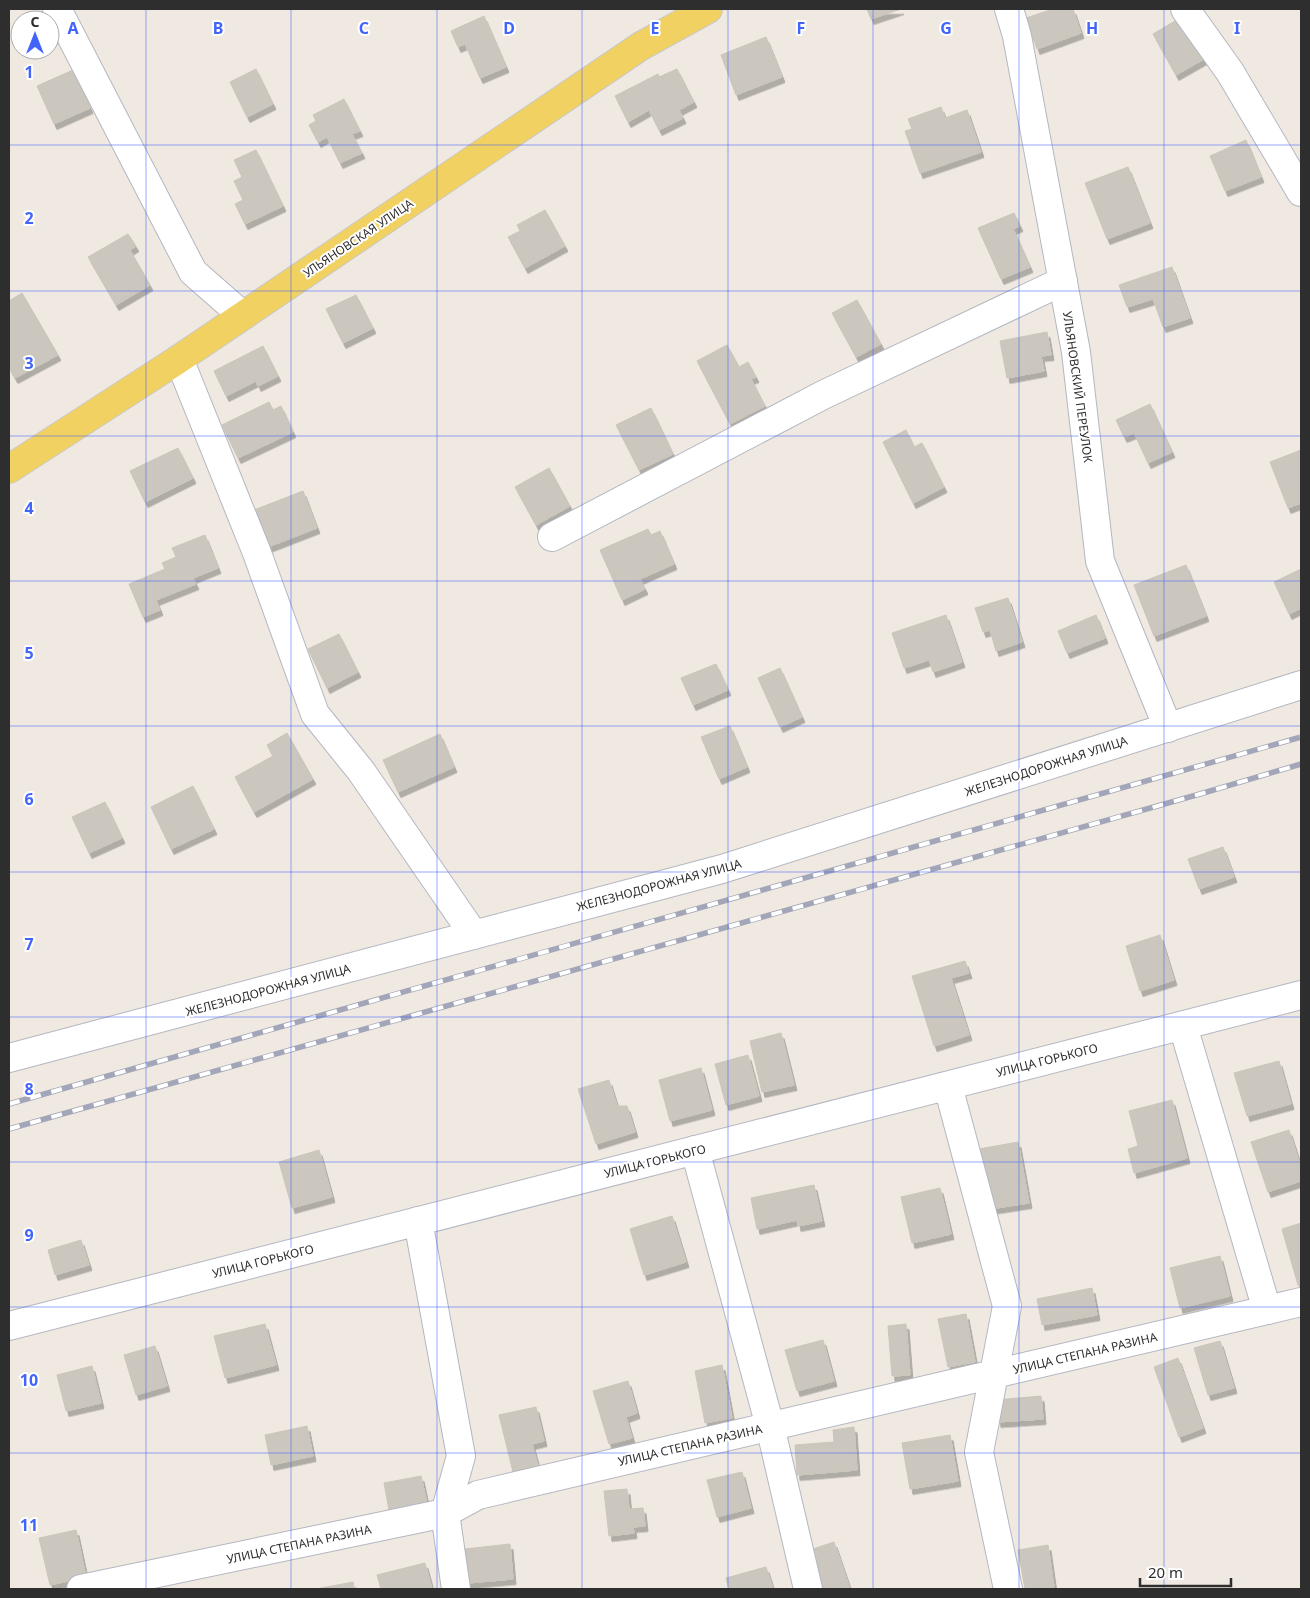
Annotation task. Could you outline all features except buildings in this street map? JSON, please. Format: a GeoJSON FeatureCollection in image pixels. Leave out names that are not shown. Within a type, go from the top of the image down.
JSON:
{"type":"FeatureCollection","features":[{"type":"Feature","properties":{"kind":"main road","name":"УЛЬЯНОВСКАЯ УЛИЦА"},"geometry":{"type":"LineString","coordinates":[[9,469],[179,359],[642,46],[708,9]]}},
{"type":"Feature","properties":{"kind":"street"},"geometry":{"type":"LineString","coordinates":[[57,9],[193,272],[242,315]]}},
{"type":"Feature","properties":{"kind":"street","name":"УЛЬЯНОВСКИЙ ПЕРЕУЛОК"},"geometry":{"type":"LineString","coordinates":[[1009,9],[1017,36],[1076,352],[1100,560],[1168,728]]}},
{"type":"Feature","properties":{"kind":"street"},"geometry":{"type":"LineString","coordinates":[[1185,9],[1230,72],[1301,192]]}},
{"type":"Feature","properties":{"kind":"street"},"geometry":{"type":"LineString","coordinates":[[552,537],[823,395],[1063,281]]}},
{"type":"Feature","properties":{"kind":"street"},"geometry":{"type":"LineString","coordinates":[[179,359],[257,553],[315,714],[361,771],[474,935]]}},
{"type":"Feature","properties":{"kind":"street","name":"ЖЕЛЕЗНОДОРОЖНАЯ УЛИЦА"},"geometry":{"type":"LineString","coordinates":[[9,1058],[722,869],[1301,685]]}},
{"type":"Feature","properties":{"kind":"street","name":"УЛИЦА ГОРЬКОГО"},"geometry":{"type":"LineString","coordinates":[[9,1326],[1301,996]]}},
{"type":"Feature","properties":{"kind":"street"},"geometry":{"type":"LineString","coordinates":[[1183,1026],[1267,1310]]}},
{"type":"Feature","properties":{"kind":"street"},"geometry":{"type":"LineString","coordinates":[[948,1086],[1007,1306],[979,1452],[1008,1589]]}},
{"type":"Feature","properties":{"kind":"street"},"geometry":{"type":"LineString","coordinates":[[695,1150],[770,1426],[808,1589]]}},
{"type":"Feature","properties":{"kind":"street"},"geometry":{"type":"LineString","coordinates":[[418,1221],[462,1456],[445,1513],[456,1589]]}},
{"type":"Feature","properties":{"kind":"street","name":"УЛИЦА СТЕПАНА РАЗИНА"},"geometry":{"type":"LineString","coordinates":[[81,1589],[445,1513],[478,1495],[1301,1302]]}},
{"type":"Feature","properties":{"kind":"railway"},"geometry":{"type":"LineString","coordinates":[[9,1104],[1301,737]]}},
{"type":"Feature","properties":{"kind":"railway"},"geometry":{"type":"LineString","coordinates":[[9,1129],[1301,764]]}}]}
